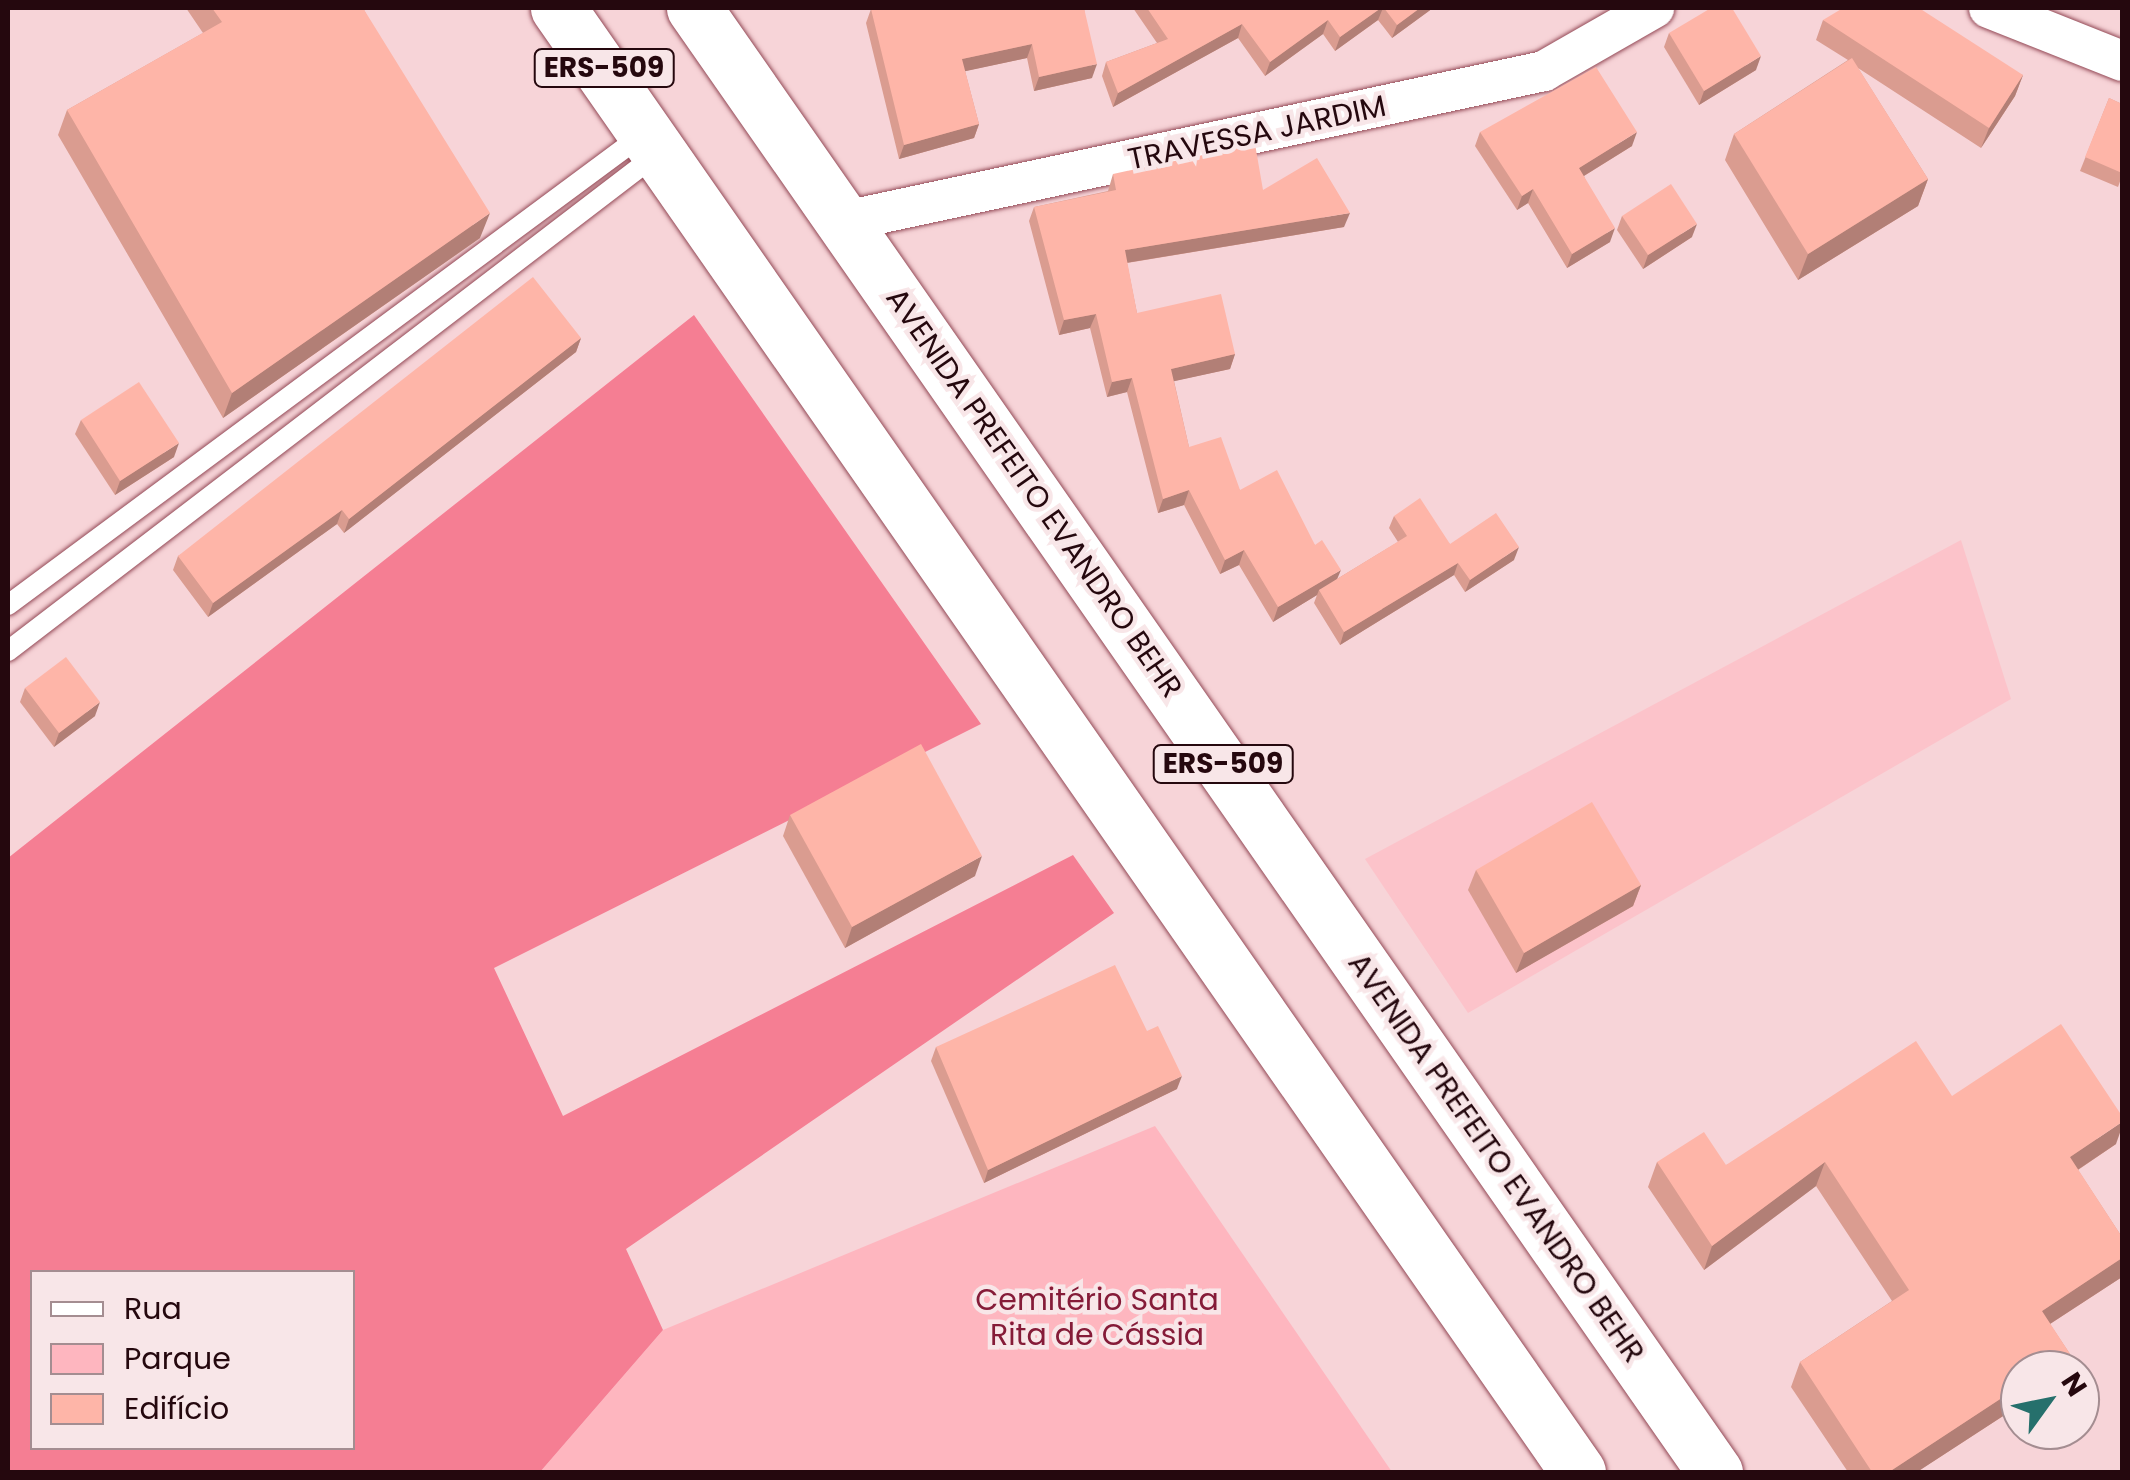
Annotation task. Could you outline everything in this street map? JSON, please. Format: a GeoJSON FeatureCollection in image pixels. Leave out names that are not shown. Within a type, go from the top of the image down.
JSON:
{"type":"FeatureCollection","features":[{"type":"Feature","properties":{"kind":"highway","name":"ERS-509"},"geometry":{"type":"LineString","coordinates":[[558,8],[655,140],[1578,1472]]}},
{"type":"Feature","properties":{"kind":"highway","name":"AVENIDA PREFEITO EVANDRO BEHR"},"geometry":{"type":"LineString","coordinates":[[694,8],[1715,1472]]}},
{"type":"Feature","properties":{"kind":"street","name":"TRAVESSA JARDIM"},"geometry":{"type":"LineString","coordinates":[[845,221],[1544,72],[1654,8]]}},
{"type":"Feature","properties":{"kind":"street"},"geometry":{"type":"LineString","coordinates":[[1989,8],[2104,55]]}},
{"type":"Feature","properties":{"kind":"lane"},"geometry":{"type":"LineString","coordinates":[[8,605],[655,140]]}},
{"type":"Feature","properties":{"kind":"lane"},"geometry":{"type":"LineString","coordinates":[[8,652],[655,140]]}},
{"type":"Feature","properties":{"kind":"shaded area"},"geometry":{"type":"Polygon","coordinates":[[[694,315],[981,724],[494,968],[563,1116],[1073,855],[1114,913],[626,1249],[663,1330],[540,1472],[8,1472],[8,858],[694,315]]]}},
{"type":"Feature","properties":{"kind":"shaded area"},"geometry":{"type":"Polygon","coordinates":[[[1961,540],[2011,699],[1468,1013],[1365,859],[1961,540]]]}},
{"type":"Feature","properties":{"kind":"green space","name":"Cemitério Santa Rita de Cássia"},"geometry":{"type":"Polygon","coordinates":[[[1155,1126],[1392,1472],[540,1472],[663,1330],[1155,1126]]]}},
{"type":"Feature","properties":{"kind":"building"},"geometry":{"type":"Polygon","coordinates":[[[212,8],[363,8],[490,213],[232,393],[67,110],[222,22],[212,8]]]}},
{"type":"Feature","properties":{"kind":"building"},"geometry":{"type":"Polygon","coordinates":[[[1084,8],[1097,64],[1039,77],[1032,44],[962,59],[979,124],[904,145],[871,9],[1084,8]]]}},
{"type":"Feature","properties":{"kind":"building"},"geometry":{"type":"Polygon","coordinates":[[[1147,8],[1381,8],[1340,37],[1328,20],[1270,62],[1242,24],[1118,93],[1106,62],[1168,39],[1147,8]]]}},
{"type":"Feature","properties":{"kind":"building"},"geometry":{"type":"Polygon","coordinates":[[[1384,8],[1420,8],[1397,25],[1384,8]]]}},
{"type":"Feature","properties":{"kind":"building"},"geometry":{"type":"Polygon","coordinates":[[[1711,8],[1732,8],[1761,56],[1704,91],[1669,33],[1711,8]]]}},
{"type":"Feature","properties":{"kind":"building"},"geometry":{"type":"Polygon","coordinates":[[[1843,8],[1919,8],[2023,75],[1989,128],[1823,20],[1843,8]]]}},
{"type":"Feature","properties":{"kind":"building"},"geometry":{"type":"Polygon","coordinates":[[[1852,58],[1928,179],[1808,254],[1734,134],[1852,58]]]}},
{"type":"Feature","properties":{"kind":"building"},"geometry":{"type":"Polygon","coordinates":[[[1596,67],[1637,132],[1579,168],[1615,228],[1572,254],[1533,189],[1522,196],[1480,132],[1596,67]]]}},
{"type":"Feature","properties":{"kind":"building"},"geometry":{"type":"Polygon","coordinates":[[[2109,98],[2122,104],[2122,173],[2085,157],[2109,98]]]}},
{"type":"Feature","properties":{"kind":"building"},"geometry":{"type":"Polygon","coordinates":[[[1255,144],[1263,190],[1317,158],[1350,213],[1125,250],[1137,313],[1221,294],[1235,354],[1171,369],[1189,447],[1221,437],[1240,490],[1277,470],[1315,545],[1322,540],[1341,570],[1278,607],[1244,550],[1225,560],[1189,490],[1163,499],[1132,378],[1112,382],[1096,314],[1064,320],[1034,207],[1116,190],[1113,174],[1255,144]]]}},
{"type":"Feature","properties":{"kind":"building"},"geometry":{"type":"Polygon","coordinates":[[[1671,184],[1697,224],[1648,255],[1622,216],[1671,184]]]}},
{"type":"Feature","properties":{"kind":"building"},"geometry":{"type":"Polygon","coordinates":[[[533,277],[581,338],[349,519],[342,510],[213,603],[178,556],[533,277]]]}},
{"type":"Feature","properties":{"kind":"building"},"geometry":{"type":"Polygon","coordinates":[[[139,382],[179,443],[120,481],[81,420],[139,382]]]}},
{"type":"Feature","properties":{"kind":"building"},"geometry":{"type":"Polygon","coordinates":[[[1420,498],[1450,544],[1496,513],[1519,547],[1470,580],[1458,563],[1344,632],[1319,590],[1407,536],[1394,516],[1420,498]]]}},
{"type":"Feature","properties":{"kind":"building"},"geometry":{"type":"Polygon","coordinates":[[[66,657],[100,702],[59,733],[25,688],[66,657]]]}},
{"type":"Feature","properties":{"kind":"building"},"geometry":{"type":"Polygon","coordinates":[[[921,744],[982,856],[852,927],[790,815],[921,744]]]}},
{"type":"Feature","properties":{"kind":"building"},"geometry":{"type":"Polygon","coordinates":[[[1592,802],[1641,885],[1524,953],[1476,870],[1592,802]]]}},
{"type":"Feature","properties":{"kind":"building"},"geometry":{"type":"Polygon","coordinates":[[[1115,965],[1147,1031],[1158,1026],[1182,1076],[988,1170],[936,1047],[1115,965]]]}},
{"type":"Feature","properties":{"kind":"building"},"geometry":{"type":"Polygon","coordinates":[[[2061,1024],[2122,1116],[2122,1122],[2070,1157],[2122,1237],[2122,1258],[2042,1311],[2067,1350],[2000,1350],[2000,1399],[1889,1472],[1872,1472],[1800,1362],[1909,1290],[1825,1162],[1712,1246],[1657,1162],[1704,1132],[1726,1165],[1916,1041],[1952,1096],[2061,1024]]]}}]}
